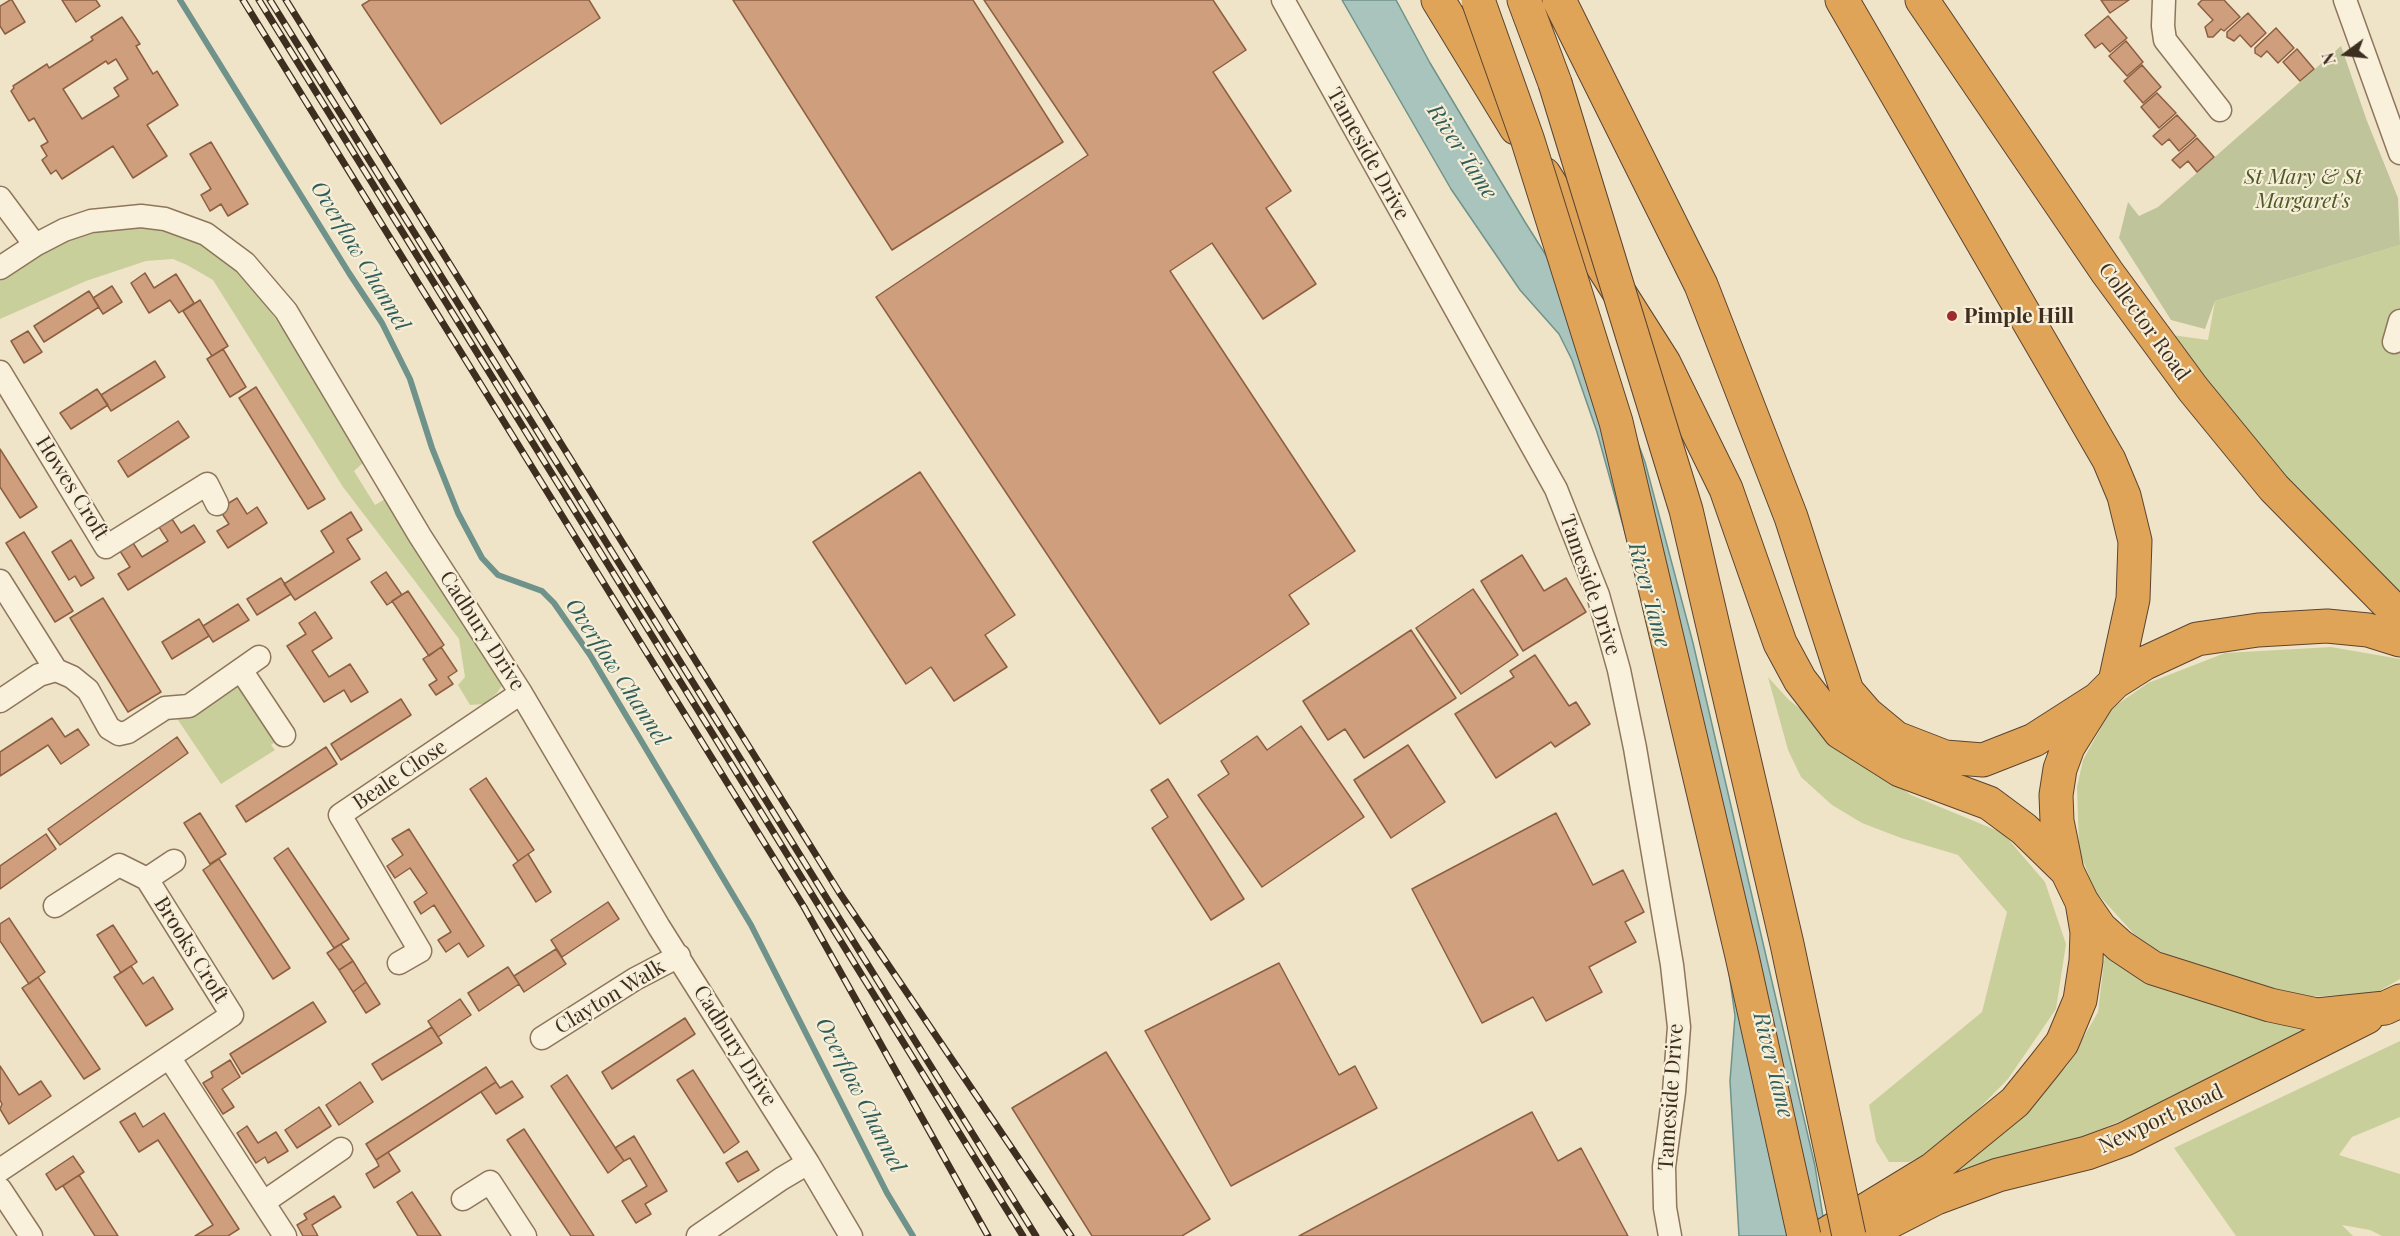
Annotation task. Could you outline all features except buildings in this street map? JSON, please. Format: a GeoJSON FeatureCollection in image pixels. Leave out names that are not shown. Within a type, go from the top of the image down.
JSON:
{"type":"FeatureCollection","features":[{"type":"Feature","properties":{"kind":"highway"},"geometry":{"type":"LineString","coordinates":[[1438,0],[1601,266],[1664,363],[1726,489],[1780,643],[1800,680],[1840,732],[1900,770],[1989,803],[2024,828],[2067,871]]}},
{"type":"Feature","properties":{"kind":"highway"},"geometry":{"type":"LineString","coordinates":[[1478,0],[1527,138],[1616,422],[1742,956],[1804,1236]]}},
{"type":"Feature","properties":{"kind":"highway"},"geometry":{"type":"LineString","coordinates":[[1524,0],[1555,83],[1686,510],[1784,932],[1858,1230]]}},
{"type":"Feature","properties":{"kind":"highway"},"geometry":{"type":"LineString","coordinates":[[1559,0],[1701,285],[1791,517],[1847,691],[1867,714],[1896,738],[1945,757],[1983,760],[2034,740],[2145,663],[2197,639],[2259,630],[2327,626],[2368,630],[2400,640]]}},
{"type":"Feature","properties":{"kind":"highway"},"geometry":{"type":"LineString","coordinates":[[1842,0],[2109,460],[2124,496],[2135,542],[2133,599],[2106,690],[2068,747],[2060,770],[2056,795],[2057,821],[2067,871],[2082,902],[2100,928],[2120,946],[2153,968],[2175,976],[2270,1005],[2317,1015],[2392,1004]]}},
{"type":"Feature","properties":{"kind":"highway","name":"Collector Road"},"geometry":{"type":"LineString","coordinates":[[1922,0],[2100,262],[2193,389],[2274,488],[2400,616]]}},
{"type":"Feature","properties":{"kind":"highway","name":"Newport Road"},"geometry":{"type":"LineString","coordinates":[[1858,1230],[2015,1102],[2062,1043],[2080,1000],[2086,962],[2087,932],[2082,902]]}},
{"type":"Feature","properties":{"kind":"highway","name":"Newport Road"},"geometry":{"type":"LineString","coordinates":[[1823,1236],[1858,1230],[1998,1175],[2087,1153],[2125,1139],[2392,1004]]}},
{"type":"Feature","properties":{"kind":"street","name":"Tameside Drive"},"geometry":{"type":"LineString","coordinates":[[1283,0],[1556,489],[1598,595],[1619,670],[1635,748],[1672,965],[1679,1027],[1674,1092],[1664,1167],[1665,1208],[1670,1236]]}},
{"type":"Feature","properties":{"kind":"street"},"geometry":{"type":"LineString","coordinates":[[2164,0],[2165,40],[2220,110]]}},
{"type":"Feature","properties":{"kind":"street"},"geometry":{"type":"LineString","coordinates":[[2345,0],[2400,153]]}},
{"type":"Feature","properties":{"kind":"street"},"geometry":{"type":"LineString","coordinates":[[0,198],[35,245]]}},
{"type":"Feature","properties":{"kind":"street","name":"Cadbury Drive"},"geometry":{"type":"LineString","coordinates":[[0,267],[64,230],[91,221],[141,216],[165,219],[197,230],[219,241],[244,263],[285,311],[420,536],[521,693],[851,1236]]}},
{"type":"Feature","properties":{"kind":"street","name":"Howes Croft"},"geometry":{"type":"LineString","coordinates":[[0,372],[106,547],[207,484],[218,504]]}},
{"type":"Feature","properties":{"kind":"street"},"geometry":{"type":"LineString","coordinates":[[0,581],[56,670],[72,677],[88,690],[109,728],[119,734],[128,732],[165,708],[189,706],[250,663],[284,735]]}},
{"type":"Feature","properties":{"kind":"street"},"geometry":{"type":"LineString","coordinates":[[0,701],[39,675],[56,670]]}},
{"type":"Feature","properties":{"kind":"street","name":"Beale Close"},"geometry":{"type":"LineString","coordinates":[[399,963],[420,951],[340,815],[521,693]]}},
{"type":"Feature","properties":{"kind":"street","name":"Brooks Croft"},"geometry":{"type":"LineString","coordinates":[[0,1170],[232,1015],[147,879],[174,861]]}},
{"type":"Feature","properties":{"kind":"street"},"geometry":{"type":"LineString","coordinates":[[55,906],[119,865],[147,879]]}},
{"type":"Feature","properties":{"kind":"street","name":"Clayton Walk"},"geometry":{"type":"LineString","coordinates":[[542,1038],[635,979],[679,956]]}},
{"type":"Feature","properties":{"kind":"street"},"geometry":{"type":"LineString","coordinates":[[169,1057],[285,1236]]}},
{"type":"Feature","properties":{"kind":"street"},"geometry":{"type":"LineString","coordinates":[[264,1202],[341,1149]]}},
{"type":"Feature","properties":{"kind":"street"},"geometry":{"type":"LineString","coordinates":[[698,1236],[808,1163]]}},
{"type":"Feature","properties":{"kind":"street"},"geometry":{"type":"LineString","coordinates":[[463,1199],[490,1182],[525,1236]]}},
{"type":"Feature","properties":{"kind":"street"},"geometry":{"type":"LineString","coordinates":[[0,1189],[31,1236]]}},
{"type":"Feature","properties":{"kind":"green space","name":"St Mary & St Margaret's"},"geometry":{"type":"Polygon","coordinates":[[[2341,46],[2367,121],[2398,198],[2400,245],[2215,301],[2205,329],[2171,320],[2119,238],[2128,202],[2139,216],[2158,207],[2341,46]]]}},
{"type":"Feature","properties":{"kind":"green space"},"geometry":{"type":"Polygon","coordinates":[[[136,226],[184,233],[208,246],[245,275],[291,341],[363,463],[354,471],[375,505],[387,498],[488,663],[496,665],[505,681],[497,693],[484,704],[470,705],[458,685],[465,677],[459,639],[343,487],[213,280],[173,259],[146,261],[86,281],[0,319],[0,281],[64,239],[88,228],[136,226]]]}},
{"type":"Feature","properties":{"kind":"green space"},"geometry":{"type":"Polygon","coordinates":[[[2400,245],[2400,597],[2241,432],[2172,335],[2208,340],[2215,301],[2400,245]]]}},
{"type":"Feature","properties":{"kind":"green space"},"geometry":{"type":"Polygon","coordinates":[[[2331,647],[2400,659],[2400,979],[2376,993],[2307,997],[2204,971],[2143,944],[2095,891],[2079,850],[2077,787],[2083,760],[2112,708],[2148,683],[2225,653],[2331,647]]]}},
{"type":"Feature","properties":{"kind":"green space"},"geometry":{"type":"Polygon","coordinates":[[[1768,677],[1789,700],[1911,795],[2003,833],[2045,882],[2066,944],[2056,1009],[2008,1079],[1944,1144],[1909,1162],[1889,1162],[1876,1141],[1869,1105],[1982,1012],[2007,912],[1958,855],[1901,838],[1862,823],[1832,805],[1801,777],[1788,750],[1768,677]]]}},
{"type":"Feature","properties":{"kind":"green space"},"geometry":{"type":"Polygon","coordinates":[[[239,683],[277,741],[271,745],[275,750],[221,784],[176,717],[239,683]]]}},
{"type":"Feature","properties":{"kind":"green space"},"geometry":{"type":"Polygon","coordinates":[[[2105,953],[2322,1026],[2150,1109],[2069,1142],[1953,1172],[2067,1066],[2098,1012],[2105,953]]]}},
{"type":"Feature","properties":{"kind":"green space"},"geometry":{"type":"Polygon","coordinates":[[[2400,1041],[2400,1117],[2352,1137],[2339,1155],[2400,1174],[2400,1236],[2382,1236],[2370,1230],[2342,1225],[2353,1236],[2236,1236],[2174,1148],[2400,1041]]]}},
{"type":"Feature","properties":{"kind":"water","name":"River Tame"},"geometry":{"type":"Polygon","coordinates":[[[1342,0],[1396,0],[1430,63],[1525,222],[1600,341],[1645,462],[1693,643],[1815,1166],[1826,1236],[1739,1236],[1730,1081],[1735,1016],[1722,922],[1636,572],[1597,432],[1572,360],[1559,334],[1520,290],[1451,189],[1342,0]]]}},
{"type":"Feature","properties":{"kind":"waterway","name":"Overflow Channel"},"geometry":{"type":"LineString","coordinates":[[180,0],[382,323],[410,379],[432,448],[458,513],[482,558],[498,575],[542,591],[554,603],[590,655],[751,925],[887,1193],[913,1236]]}},
{"type":"Feature","properties":{"kind":"railway"},"geometry":{"type":"LineString","coordinates":[[243,0],[804,907],[988,1236]]}},
{"type":"Feature","properties":{"kind":"railway"},"geometry":{"type":"LineString","coordinates":[[259,0],[1023,1236]]}},
{"type":"Feature","properties":{"kind":"railway"},"geometry":{"type":"LineString","coordinates":[[270,0],[1036,1236]]}},
{"type":"Feature","properties":{"kind":"railway"},"geometry":{"type":"LineString","coordinates":[[286,0],[839,892],[1071,1236]]}},
{"type":"Feature","properties":{"kind":"place","name":"Pimple Hill"},"geometry":{"type":"Point","coordinates":[1952,316]}}]}
